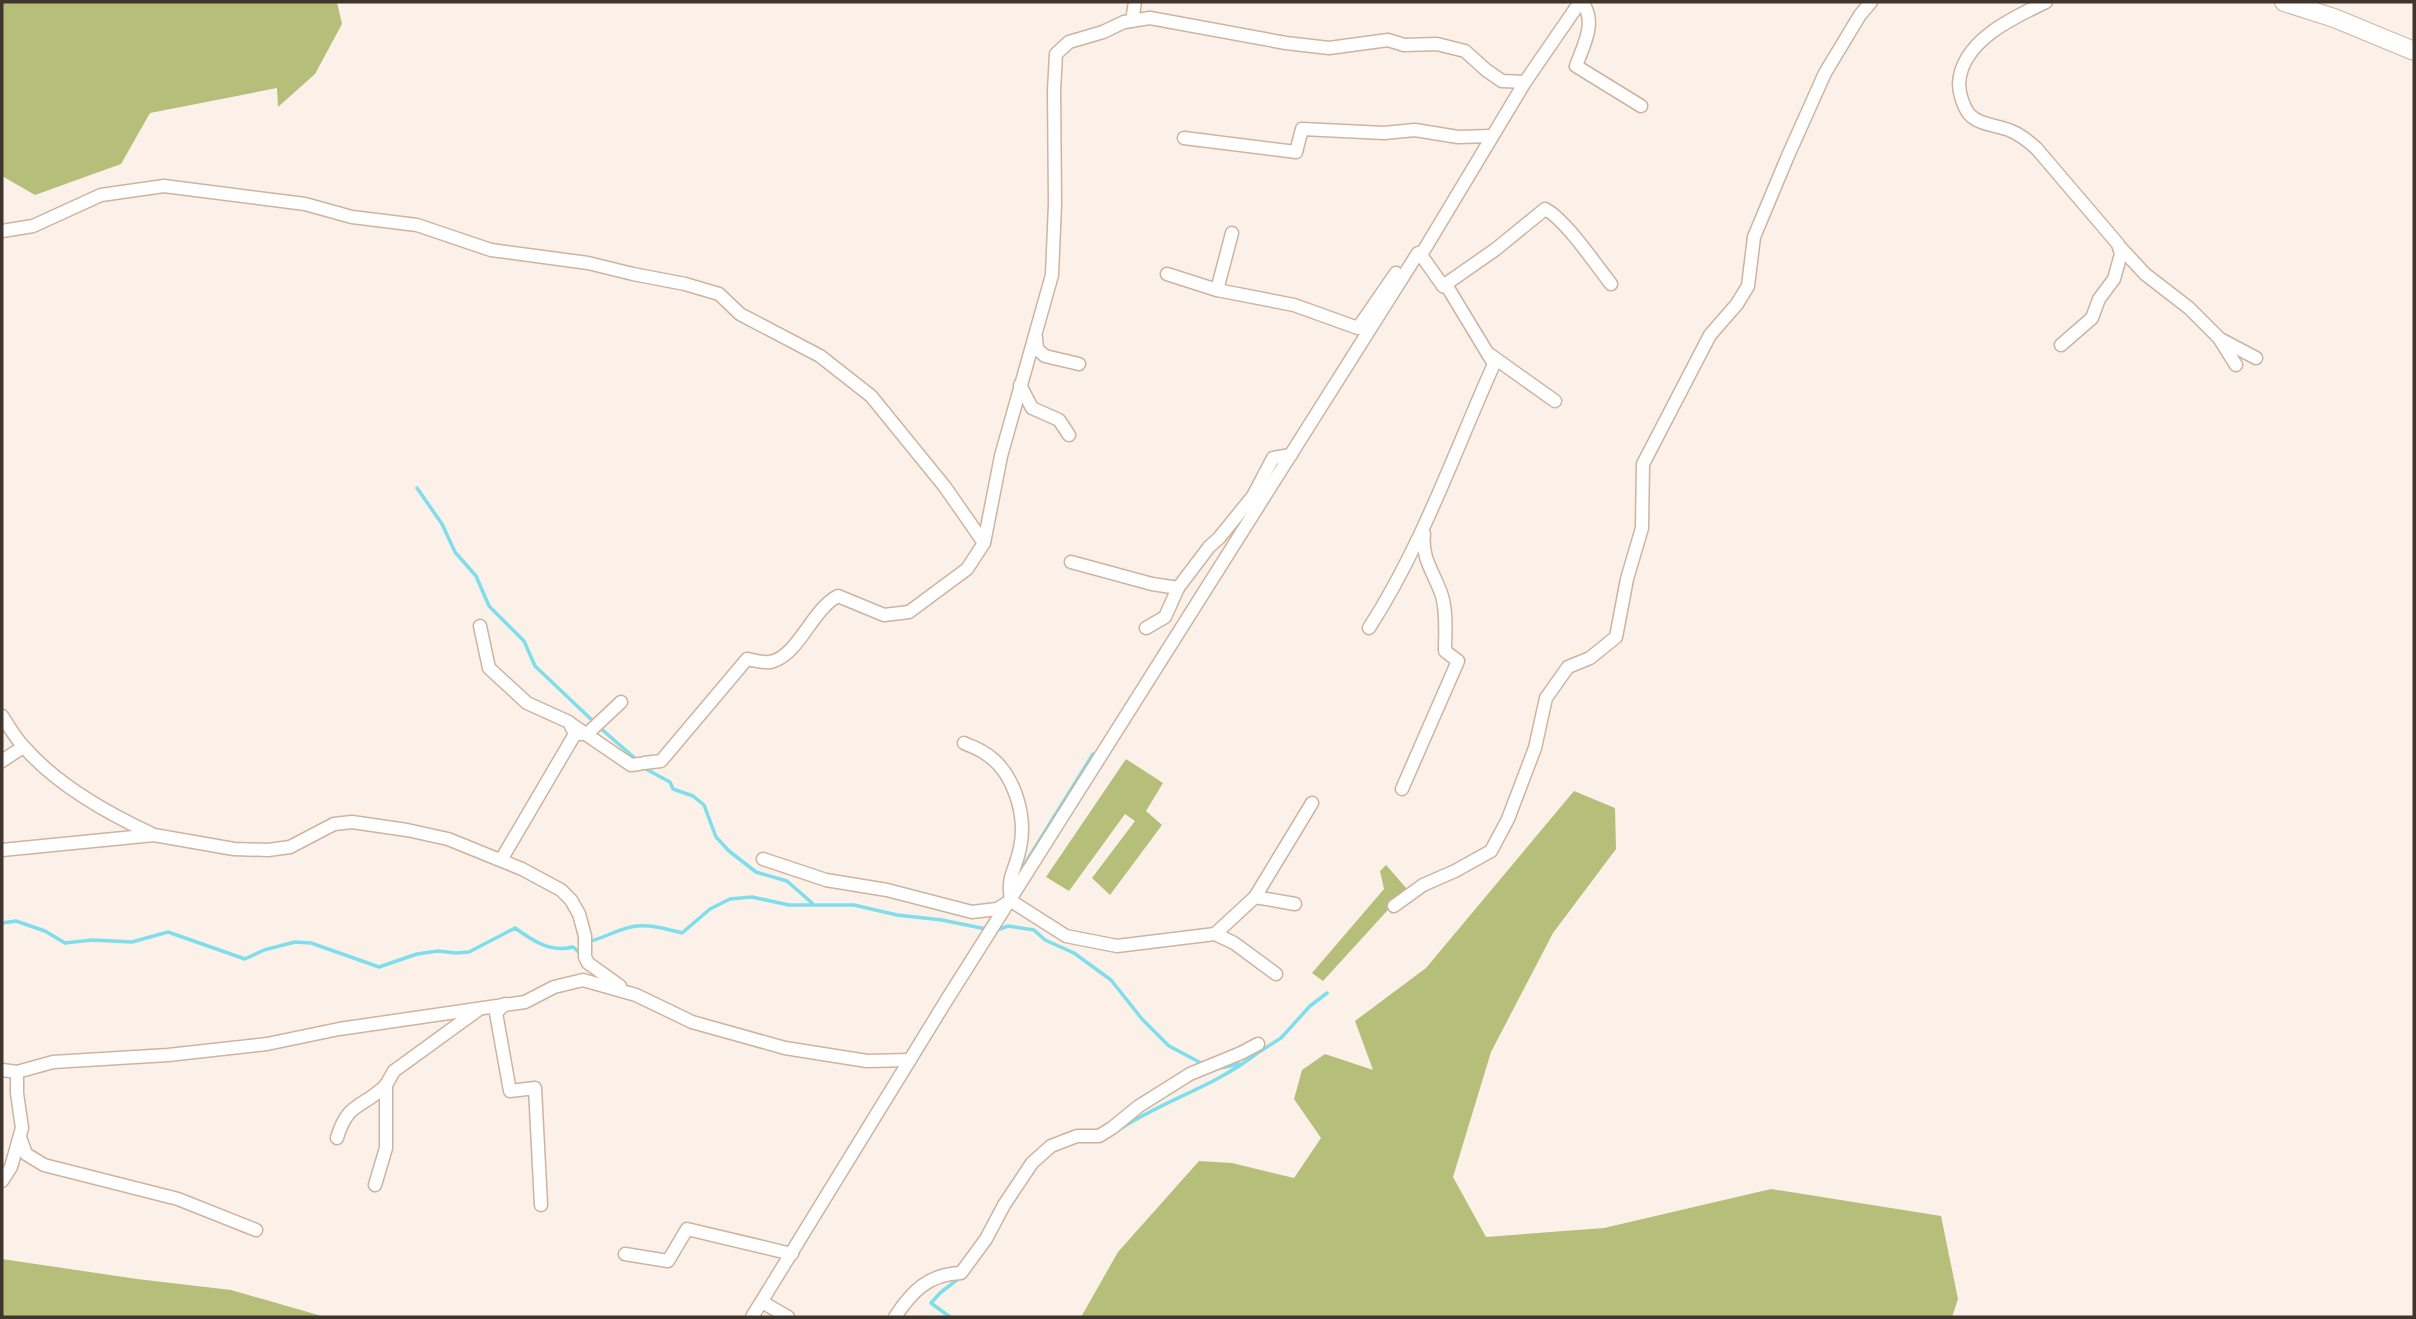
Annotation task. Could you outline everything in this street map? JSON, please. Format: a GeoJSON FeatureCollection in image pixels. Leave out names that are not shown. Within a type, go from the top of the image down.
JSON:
{"type":"FeatureCollection","features":[{"type":"Feature","properties":{"kind":"main road"},"geometry":{"type":"LineString","coordinates":[[2284,2],[2315,6],[2414,51]]}},
{"type":"Feature","properties":{"kind":"street"},"geometry":{"type":"LineString","coordinates":[[1132,21],[1135,2]]}},
{"type":"Feature","properties":{"kind":"street"},"geometry":{"type":"LineString","coordinates":[[752,1317],[910,1060],[1420,254],[1525,82],[1581,2],[1589,12],[1588,32],[1576,66],[1641,106]]}},
{"type":"Feature","properties":{"kind":"street"},"geometry":{"type":"LineString","coordinates":[[1394,906],[1423,885],[1491,851],[1508,819],[1535,748],[1546,698],[1568,667],[1590,658],[1616,637],[1627,579],[1642,528],[1643,464],[1710,335],[1737,304],[1748,286],[1754,237],[1791,147],[1825,73],[1860,15],[1871,2]]}},
{"type":"Feature","properties":{"kind":"street"},"geometry":{"type":"LineString","coordinates":[[2046,2],[2009,20],[1973,50],[1960,71],[1959,93],[1969,113],[1979,120],[2009,130],[2036,148],[2145,274],[2189,308],[2219,338],[2236,365]]}},
{"type":"Feature","properties":{"kind":"street"},"geometry":{"type":"LineString","coordinates":[[480,626],[489,668],[527,703],[577,730],[631,765],[642,764],[661,761],[747,659],[769,662],[785,655],[826,602],[838,596],[884,615],[909,612],[967,569],[984,543],[1001,456],[1052,275],[1056,54],[1069,42],[1132,21],[1150,18],[1286,43],[1329,48],[1388,40],[1404,44],[1437,44],[1465,51],[1502,81],[1525,82]]}},
{"type":"Feature","properties":{"kind":"street"},"geometry":{"type":"LineString","coordinates":[[1184,138],[1296,152],[1302,129],[1384,133],[1415,130],[1458,137],[1491,136]]}},
{"type":"Feature","properties":{"kind":"street"},"geometry":{"type":"LineString","coordinates":[[2,231],[33,226],[101,195],[164,186],[305,204],[352,217],[417,225],[491,250],[588,263],[719,294],[740,314],[820,356],[871,396],[945,487],[984,543]]}},
{"type":"Feature","properties":{"kind":"street"},"geometry":{"type":"LineString","coordinates":[[1443,286],[1496,249],[1545,209],[1573,236],[1611,284]]}},
{"type":"Feature","properties":{"kind":"street"},"geometry":{"type":"LineString","coordinates":[[1217,290],[1232,233]]}},
{"type":"Feature","properties":{"kind":"street"},"geometry":{"type":"LineString","coordinates":[[2061,345],[2092,318],[2099,299],[2114,279],[2121,254],[2118,244]]}},
{"type":"Feature","properties":{"kind":"street"},"geometry":{"type":"LineString","coordinates":[[1369,628],[1393,591],[1426,523],[1494,364],[1448,288],[1443,286],[1420,254]]}},
{"type":"Feature","properties":{"kind":"street"},"geometry":{"type":"LineString","coordinates":[[1167,274],[1217,290],[1294,305],[1358,328],[1407,256],[1420,254]]}},
{"type":"Feature","properties":{"kind":"street"},"geometry":{"type":"LineString","coordinates":[[1036,331],[1037,349],[1045,355],[1079,364]]}},
{"type":"Feature","properties":{"kind":"street"},"geometry":{"type":"LineString","coordinates":[[2219,338],[2256,358]]}},
{"type":"Feature","properties":{"kind":"street"},"geometry":{"type":"LineString","coordinates":[[1489,354],[1555,401]]}},
{"type":"Feature","properties":{"kind":"street"},"geometry":{"type":"LineString","coordinates":[[1020,385],[1032,408],[1059,420],[1069,435]]}},
{"type":"Feature","properties":{"kind":"street"},"geometry":{"type":"LineString","coordinates":[[1146,628],[1165,617],[1178,588],[1253,496],[1273,458],[1291,454]]}},
{"type":"Feature","properties":{"kind":"street"},"geometry":{"type":"LineString","coordinates":[[1402,789],[1458,661],[1445,651],[1443,600],[1425,559],[1423,545],[1426,523]]}},
{"type":"Feature","properties":{"kind":"street"},"geometry":{"type":"LineString","coordinates":[[1070,562],[1152,584],[1178,588]]}},
{"type":"Feature","properties":{"kind":"street"},"geometry":{"type":"LineString","coordinates":[[501,860],[577,730],[621,702]]}},
{"type":"Feature","properties":{"kind":"street"},"geometry":{"type":"LineString","coordinates":[[2,716],[23,747],[45,768],[93,804],[154,835]]}},
{"type":"Feature","properties":{"kind":"street"},"geometry":{"type":"LineString","coordinates":[[964,743],[986,753],[1003,771],[1018,797],[1022,828],[1020,849],[1008,882],[1011,901],[1066,936],[1117,946],[1215,934],[1234,943],[1276,974]]}},
{"type":"Feature","properties":{"kind":"street"},"geometry":{"type":"LineString","coordinates":[[2,761],[23,747]]}},
{"type":"Feature","properties":{"kind":"street"},"geometry":{"type":"LineString","coordinates":[[1215,934],[1255,897],[1312,803]]}},
{"type":"Feature","properties":{"kind":"street"},"geometry":{"type":"LineString","coordinates":[[2,850],[154,835],[234,849],[268,850],[290,847],[334,824],[352,822],[448,839],[487,857],[501,860],[561,890],[572,900],[579,914],[588,963],[609,980],[692,1022],[785,1048],[867,1061],[910,1060]]}},
{"type":"Feature","properties":{"kind":"street"},"geometry":{"type":"LineString","coordinates":[[763,859],[826,880],[887,890],[972,912],[997,909],[1011,901]]}},
{"type":"Feature","properties":{"kind":"street"},"geometry":{"type":"LineString","coordinates":[[1255,897],[1295,904]]}},
{"type":"Feature","properties":{"kind":"street"},"geometry":{"type":"LineString","coordinates":[[2,1070],[17,1072],[53,1062],[168,1055],[267,1044],[339,1029],[526,1002],[554,987],[583,980],[636,995]]}},
{"type":"Feature","properties":{"kind":"street"},"geometry":{"type":"LineString","coordinates":[[505,1004],[496,1013],[510,1091],[535,1088],[541,1205]]}},
{"type":"Feature","properties":{"kind":"street"},"geometry":{"type":"LineString","coordinates":[[337,1138],[343,1118],[358,1104],[374,1097],[386,1085],[394,1071],[481,1008]]}},
{"type":"Feature","properties":{"kind":"street"},"geometry":{"type":"LineString","coordinates":[[895,1317],[919,1287],[945,1274],[961,1273],[986,1239],[1004,1205],[1032,1163],[1051,1146],[1077,1136],[1099,1136],[1139,1106],[1190,1074],[1258,1044]]}},
{"type":"Feature","properties":{"kind":"street"},"geometry":{"type":"LineString","coordinates":[[2,1181],[11,1167],[22,1128],[17,1072]]}},
{"type":"Feature","properties":{"kind":"street"},"geometry":{"type":"LineString","coordinates":[[375,1185],[386,1148],[386,1085]]}},
{"type":"Feature","properties":{"kind":"street"},"geometry":{"type":"LineString","coordinates":[[20,1137],[26,1154],[44,1165],[178,1199],[256,1230]]}},
{"type":"Feature","properties":{"kind":"street"},"geometry":{"type":"LineString","coordinates":[[625,1254],[668,1261],[687,1230],[792,1254]]}},
{"type":"Feature","properties":{"kind":"street"},"geometry":{"type":"LineString","coordinates":[[762,1302],[788,1317]]}},
{"type":"Feature","properties":{"kind":"green space"},"geometry":{"type":"Polygon","coordinates":[[[2,2],[337,2],[342,24],[315,74],[278,107],[277,88],[150,113],[121,164],[35,195],[2,176],[2,2]]]}},
{"type":"Feature","properties":{"kind":"green space"},"geometry":{"type":"Polygon","coordinates":[[[1126,759],[1163,783],[1146,811],[1162,825],[1110,895],[1092,878],[1135,821],[1125,814],[1069,891],[1046,877],[1126,759]]]}},
{"type":"Feature","properties":{"kind":"green space"},"geometry":{"type":"Polygon","coordinates":[[[1574,791],[1615,808],[1616,849],[1553,933],[1491,1052],[1453,1177],[1486,1237],[1604,1228],[1771,1189],[1941,1216],[1958,1299],[1952,1317],[1081,1317],[1118,1252],[1199,1161],[1232,1163],[1294,1178],[1321,1138],[1294,1099],[1302,1070],[1325,1054],[1373,1070],[1355,1021],[1426,968],[1574,791]]]}},
{"type":"Feature","properties":{"kind":"green space"},"geometry":{"type":"Polygon","coordinates":[[[1386,865],[1407,889],[1323,981],[1312,973],[1384,889],[1380,871],[1386,865]]]}},
{"type":"Feature","properties":{"kind":"green space"},"geometry":{"type":"Polygon","coordinates":[[[2,1259],[231,1290],[325,1317],[2,1317],[2,1259]]]}},
{"type":"Feature","properties":{"kind":"waterway"},"geometry":{"type":"LineString","coordinates":[[417,488],[442,524],[455,552],[476,576],[489,606],[524,641],[535,666],[595,723]]}},
{"type":"Feature","properties":{"kind":"waterway"},"geometry":{"type":"LineString","coordinates":[[599,727],[637,760]]}},
{"type":"Feature","properties":{"kind":"waterway"},"geometry":{"type":"LineString","coordinates":[[1018,875],[1093,754]]}},
{"type":"Feature","properties":{"kind":"waterway"},"geometry":{"type":"LineString","coordinates":[[644,768],[670,782],[673,789],[693,796],[704,805],[716,837],[729,851],[756,872],[787,881],[812,903]]}},
{"type":"Feature","properties":{"kind":"waterway"},"geometry":{"type":"LineString","coordinates":[[587,942],[637,926],[682,933],[710,909],[730,899],[752,897],[789,905],[854,905],[897,915],[986,929],[987,927]]}},
{"type":"Feature","properties":{"kind":"waterway"},"geometry":{"type":"LineString","coordinates":[[2,923],[16,921],[45,931],[65,943],[92,940],[132,942],[168,932],[245,959],[264,950],[295,942],[311,943],[379,967],[417,954],[438,951],[469,952],[515,928],[542,945],[573,947],[581,954]]}},
{"type":"Feature","properties":{"kind":"waterway"},"geometry":{"type":"LineString","coordinates":[[1000,929],[1008,926],[1034,930],[1045,940],[1074,953],[1111,980],[1142,1019],[1169,1046],[1203,1064]]}},
{"type":"Feature","properties":{"kind":"waterway"},"geometry":{"type":"LineString","coordinates":[[1256,1054],[1281,1038],[1310,1006],[1327,993]]}},
{"type":"Feature","properties":{"kind":"waterway"},"geometry":{"type":"LineString","coordinates":[[1117,1131],[1223,1076],[1256,1054]]}},
{"type":"Feature","properties":{"kind":"waterway"},"geometry":{"type":"LineString","coordinates":[[1220,1068],[1240,1064]]}},
{"type":"Feature","properties":{"kind":"waterway"},"geometry":{"type":"LineString","coordinates":[[950,1317],[931,1303],[962,1276]]}}]}
